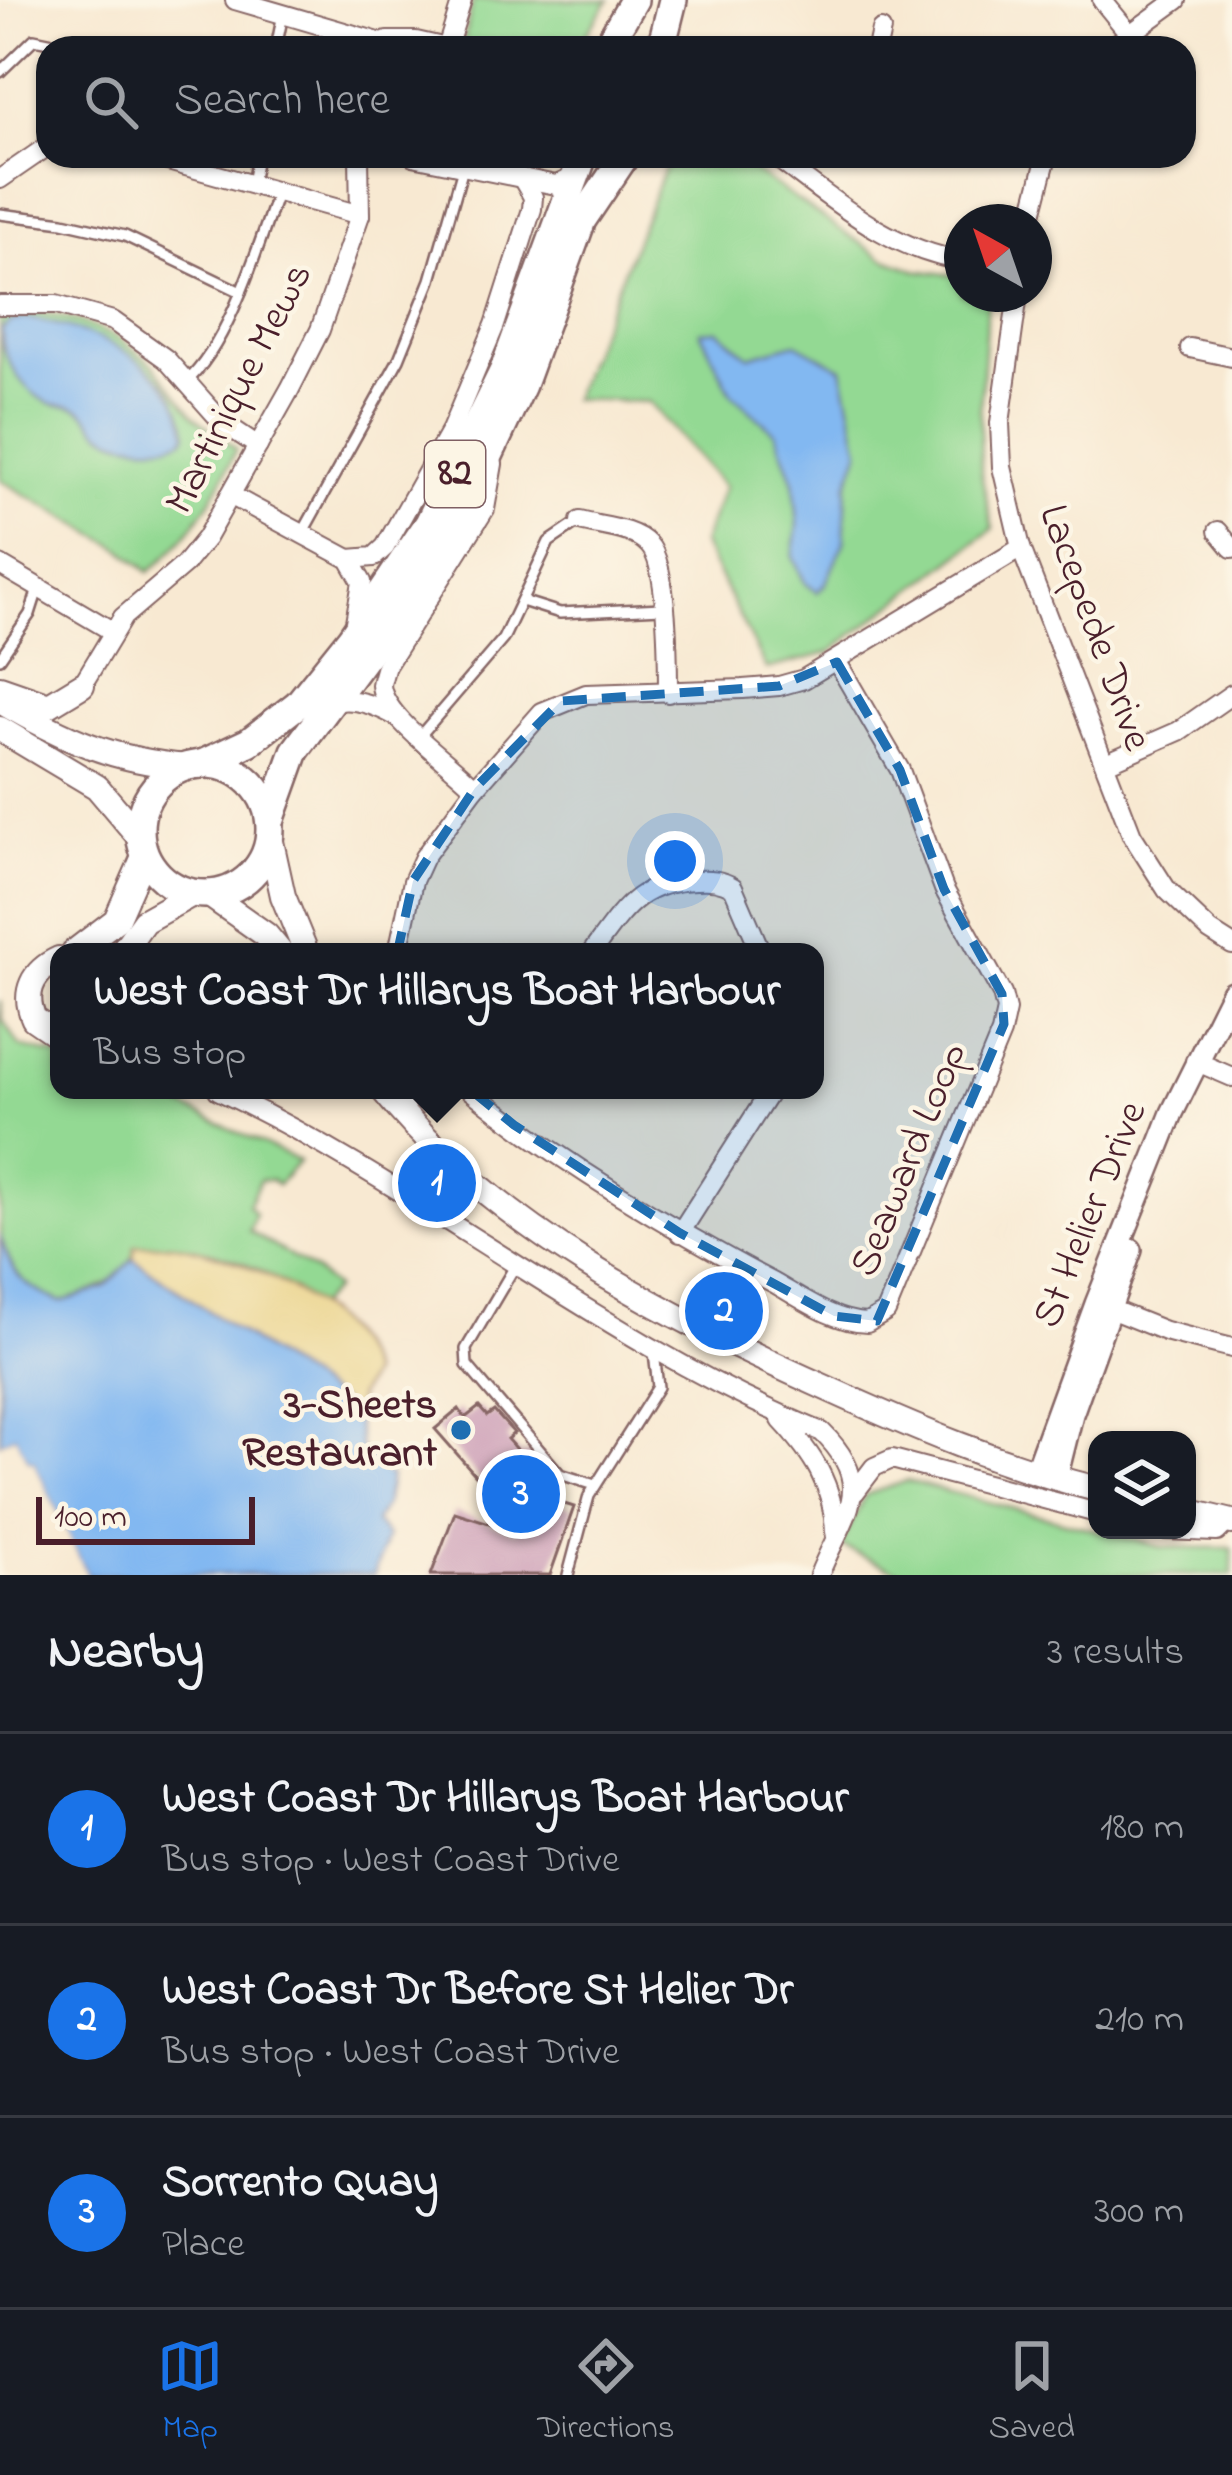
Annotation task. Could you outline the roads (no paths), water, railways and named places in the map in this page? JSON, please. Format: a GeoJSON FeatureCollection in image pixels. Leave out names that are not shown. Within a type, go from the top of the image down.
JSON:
{"type":"FeatureCollection","features":[{"type":"Feature","properties":{"kind":"main road"},"geometry":{"type":"LineString","coordinates":[[613,36],[634,0]]}},
{"type":"Feature","properties":{"kind":"main road"},"geometry":{"type":"LineString","coordinates":[[664,36],[673,0]]}},
{"type":"Feature","properties":{"kind":"main road","name":"82"},"geometry":{"type":"LineString","coordinates":[[86,943],[116,920],[143,847],[143,808],[150,794],[160,782],[249,742],[298,704],[351,638],[429,523],[504,370],[579,168]]}},
{"type":"Feature","properties":{"kind":"main road","name":"82"},"geometry":{"type":"LineString","coordinates":[[128,943],[144,921],[201,894],[230,889],[249,877],[263,859],[295,751],[400,610],[436,553],[522,385],[582,220],[617,168]]}},
{"type":"Feature","properties":{"kind":"main road"},"geometry":{"type":"LineString","coordinates":[[0,688],[49,705],[82,685]]}},
{"type":"Feature","properties":{"kind":"main road"},"geometry":{"type":"LineString","coordinates":[[77,743],[74,716],[82,685]]}},
{"type":"Feature","properties":{"kind":"main road"},"geometry":{"type":"LineString","coordinates":[[0,701],[77,743],[136,762],[226,768],[248,779],[262,798],[283,896],[302,943]]}},
{"type":"Feature","properties":{"kind":"main road"},"geometry":{"type":"LineString","coordinates":[[0,729],[98,787],[157,873],[173,886],[201,894],[273,943]]}},
{"type":"Feature","properties":{"kind":"main road"},"geometry":{"type":"LineString","coordinates":[[50,964],[32,980],[28,996],[34,1019],[50,1030]]}},
{"type":"Feature","properties":{"kind":"main road"},"geometry":{"type":"LineString","coordinates":[[390,1099],[421,1136],[500,1204],[602,1271],[754,1356],[949,1443],[1088,1476]]}},
{"type":"Feature","properties":{"kind":"main road"},"geometry":{"type":"LineString","coordinates":[[408,1099],[452,1148],[496,1186],[623,1272],[751,1342],[1088,1485]]}},
{"type":"Feature","properties":{"kind":"main road"},"geometry":{"type":"LineString","coordinates":[[1196,1504],[1231,1518]]}},
{"type":"Feature","properties":{"kind":"main road"},"geometry":{"type":"LineString","coordinates":[[1196,1512],[1231,1518]]}},
{"type":"Feature","properties":{"kind":"street"},"geometry":{"type":"LineString","coordinates":[[235,0],[353,36]]}},
{"type":"Feature","properties":{"kind":"street"},"geometry":{"type":"LineString","coordinates":[[451,36],[462,0]]}},
{"type":"Feature","properties":{"kind":"street"},"geometry":{"type":"LineString","coordinates":[[1102,0],[1128,32]]}},
{"type":"Feature","properties":{"kind":"street"},"geometry":{"type":"LineString","coordinates":[[1124,36],[1177,0]]}},
{"type":"Feature","properties":{"kind":"street"},"geometry":{"type":"LineString","coordinates":[[0,179],[36,154]]}},
{"type":"Feature","properties":{"kind":"street"},"geometry":{"type":"LineString","coordinates":[[194,168],[360,215]]}},
{"type":"Feature","properties":{"kind":"street","name":"Martinique Mews"},"geometry":{"type":"LineString","coordinates":[[82,685],[112,631],[195,553],[258,446],[320,330],[360,215],[359,168]]}},
{"type":"Feature","properties":{"kind":"street"},"geometry":{"type":"LineString","coordinates":[[463,168],[556,185],[577,168]]}},
{"type":"Feature","properties":{"kind":"street"},"geometry":{"type":"LineString","coordinates":[[790,168],[891,240],[944,257]]}},
{"type":"Feature","properties":{"kind":"street"},"geometry":{"type":"LineString","coordinates":[[801,176],[807,168]]}},
{"type":"Feature","properties":{"kind":"street"},"geometry":{"type":"LineString","coordinates":[[1035,204],[1044,168]]}},
{"type":"Feature","properties":{"kind":"street"},"geometry":{"type":"LineString","coordinates":[[349,560],[374,556],[385,547],[424,482],[474,380],[532,208],[533,197],[522,178]]}},
{"type":"Feature","properties":{"kind":"street"},"geometry":{"type":"LineString","coordinates":[[0,305],[56,305],[113,321],[166,359],[222,422],[258,446]]}},
{"type":"Feature","properties":{"kind":"street","name":"Lacepede Drive"},"geometry":{"type":"LineString","coordinates":[[1015,312],[1000,423],[1002,467],[1021,548],[1132,835],[1148,864],[1185,909],[1232,945]]}},
{"type":"Feature","properties":{"kind":"street"},"geometry":{"type":"LineString","coordinates":[[1190,347],[1232,357]]}},
{"type":"Feature","properties":{"kind":"street"},"geometry":{"type":"LineString","coordinates":[[475,788],[401,719],[380,684],[386,666],[485,509],[499,436]]}},
{"type":"Feature","properties":{"kind":"street"},"geometry":{"type":"LineString","coordinates":[[230,495],[349,560],[362,582],[351,638]]}},
{"type":"Feature","properties":{"kind":"street"},"geometry":{"type":"LineString","coordinates":[[580,521],[632,533],[652,547],[659,567],[668,692]]}},
{"type":"Feature","properties":{"kind":"street"},"geometry":{"type":"LineString","coordinates":[[1218,530],[1232,548]]}},
{"type":"Feature","properties":{"kind":"street"},"geometry":{"type":"LineString","coordinates":[[400,943],[413,881],[424,857],[475,788],[542,712],[586,694],[779,686],[836,662],[1021,548]]}},
{"type":"Feature","properties":{"kind":"street"},"geometry":{"type":"LineString","coordinates":[[0,566],[112,631]]}},
{"type":"Feature","properties":{"kind":"street","name":"Seaward Loop"},"geometry":{"type":"LineString","coordinates":[[481,1099],[680,1233],[834,1316],[877,1321],[892,1301],[1004,1024],[1002,994],[944,889],[900,770],[836,662]]}},
{"type":"Feature","properties":{"kind":"street"},"geometry":{"type":"LineString","coordinates":[[1106,764],[1179,731],[1232,694]]}},
{"type":"Feature","properties":{"kind":"street"},"geometry":{"type":"LineString","coordinates":[[327,704],[341,699],[380,707],[401,719]]}},
{"type":"Feature","properties":{"kind":"street"},"geometry":{"type":"LineString","coordinates":[[599,943],[630,902],[646,890],[710,879],[733,887],[757,943]]}},
{"type":"Feature","properties":{"kind":"street","name":"St Helier Drive"},"geometry":{"type":"LineString","coordinates":[[1047,1469],[1104,1306],[1232,992]]}},
{"type":"Feature","properties":{"kind":"street","name":"St Helier Drive"},"geometry":{"type":"LineString","coordinates":[[1201,1063],[1232,1018]]}},
{"type":"Feature","properties":{"kind":"street"},"geometry":{"type":"LineString","coordinates":[[1201,1063],[1232,1077]]}},
{"type":"Feature","properties":{"kind":"street"},"geometry":{"type":"LineString","coordinates":[[216,1099],[383,1184]]}},
{"type":"Feature","properties":{"kind":"street"},"geometry":{"type":"LineString","coordinates":[[237,1099],[296,1127],[654,1352],[822,1432],[850,1469],[855,1492]]}},
{"type":"Feature","properties":{"kind":"street"},"geometry":{"type":"LineString","coordinates":[[680,1233],[765,1099]]}},
{"type":"Feature","properties":{"kind":"street"},"geometry":{"type":"LineString","coordinates":[[1104,1306],[1165,1331],[1232,1348]]}},
{"type":"Feature","properties":{"kind":"street"},"geometry":{"type":"LineString","coordinates":[[775,1413],[821,1472],[832,1497],[835,1536]]}},
{"type":"Feature","properties":{"kind":"street"},"geometry":{"type":"LineString","coordinates":[[819,1575],[855,1492],[874,1467],[892,1459],[1088,1511]]}},
{"type":"Feature","properties":{"kind":"street"},"geometry":{"type":"LineString","coordinates":[[1196,1531],[1217,1532],[1231,1518]]}},
{"type":"Feature","properties":{"kind":"lane"},"geometry":{"type":"LineString","coordinates":[[278,36],[283,14]]}},
{"type":"Feature","properties":{"kind":"lane"},"geometry":{"type":"LineString","coordinates":[[0,72],[36,39]]}},
{"type":"Feature","properties":{"kind":"lane"},"geometry":{"type":"LineString","coordinates":[[252,184],[255,168]]}},
{"type":"Feature","properties":{"kind":"lane"},"geometry":{"type":"LineString","coordinates":[[303,532],[407,339],[431,280],[463,168]]}},
{"type":"Feature","properties":{"kind":"lane"},"geometry":{"type":"LineString","coordinates":[[185,383],[198,372],[241,292],[278,191]]}},
{"type":"Feature","properties":{"kind":"lane"},"geometry":{"type":"LineString","coordinates":[[0,214],[125,236],[241,292]]}},
{"type":"Feature","properties":{"kind":"lane"},"geometry":{"type":"LineString","coordinates":[[419,737],[503,639],[549,542],[580,521]]}},
{"type":"Feature","properties":{"kind":"lane"},"geometry":{"type":"LineString","coordinates":[[0,658],[30,614],[38,589]]}},
{"type":"Feature","properties":{"kind":"lane"},"geometry":{"type":"LineString","coordinates":[[522,602],[560,614],[662,608]]}},
{"type":"Feature","properties":{"kind":"lane"},"geometry":{"type":"LineString","coordinates":[[515,1266],[466,1349],[467,1365],[560,1474],[595,1485]]}},
{"type":"Feature","properties":{"kind":"lane"},"geometry":{"type":"LineString","coordinates":[[568,1575],[595,1485],[658,1387],[654,1352]]}},
{"type":"Feature","properties":{"kind":"water"},"geometry":{"type":"Polygon","coordinates":[[[27,318],[102,340],[148,367],[179,408],[187,433],[184,439],[153,445],[118,440],[100,431],[81,410],[53,404],[33,393],[10,363],[2,340],[2,329],[11,321],[27,318]]]}},
{"type":"Feature","properties":{"kind":"water"},"geometry":{"type":"Polygon","coordinates":[[[718,330],[749,356],[796,343],[842,368],[860,450],[847,486],[844,542],[825,585],[817,592],[805,583],[793,557],[798,525],[794,482],[776,433],[731,393],[700,331],[718,330]]]}},
{"type":"Feature","properties":{"kind":"water"},"geometry":{"type":"Polygon","coordinates":[[[0,1235],[21,1278],[61,1302],[104,1288],[133,1259],[355,1412],[361,1450],[390,1477],[385,1504],[375,1522],[387,1536],[374,1575],[87,1575],[33,1461],[29,1462],[15,1436],[0,1443],[0,1235]]]}},
{"type":"Feature","properties":{"kind":"place","name":"West Coast Dr Hillarys Boat Harbour"},"geometry":{"type":"Point","coordinates":[437,1183]}},
{"type":"Feature","properties":{"kind":"place","name":"West Coast Dr Before St Helier Dr"},"geometry":{"type":"Point","coordinates":[724,1311]}},
{"type":"Feature","properties":{"kind":"place","name":"3-Sheets Restaurant"},"geometry":{"type":"Point","coordinates":[461,1430]}},
{"type":"Feature","properties":{"kind":"place","name":"Sorrento Quay"},"geometry":{"type":"Point","coordinates":[521,1494]}}]}
